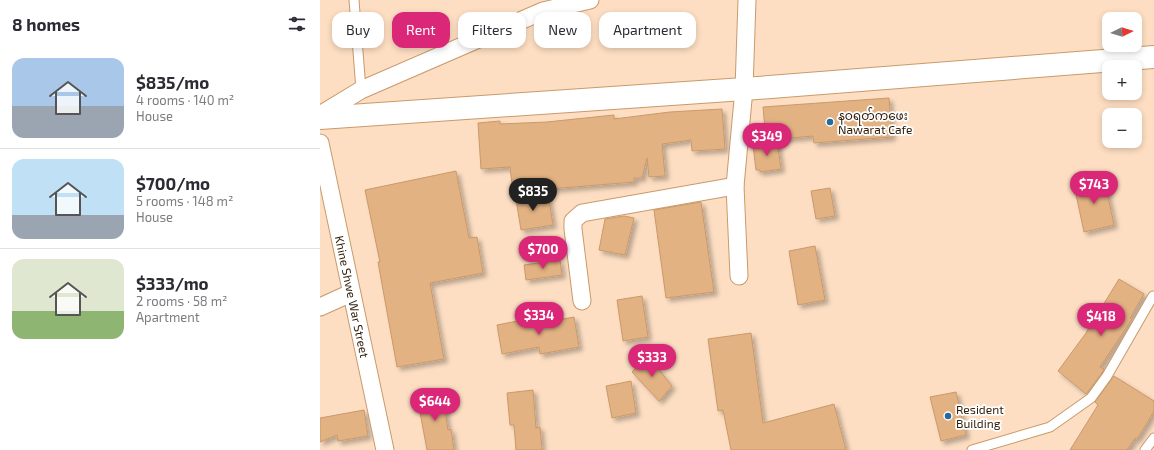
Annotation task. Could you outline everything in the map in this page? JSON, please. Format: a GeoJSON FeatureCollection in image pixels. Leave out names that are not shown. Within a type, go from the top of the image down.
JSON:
{"type":"FeatureCollection","features":[{"type":"Feature","properties":{"kind":"street"},"geometry":{"type":"LineString","coordinates":[[320,115],[361,90],[542,5],[590,0]]}},
{"type":"Feature","properties":{"kind":"street"},"geometry":{"type":"LineString","coordinates":[[739,276],[735,186],[744,89],[747,0]]}},
{"type":"Feature","properties":{"kind":"street"},"geometry":{"type":"LineString","coordinates":[[320,118],[744,89],[1154,57]]}},
{"type":"Feature","properties":{"kind":"street","name":"Khine Shwe War Street"},"geometry":{"type":"LineString","coordinates":[[320,143],[385,450]]}},
{"type":"Feature","properties":{"kind":"street"},"geometry":{"type":"LineString","coordinates":[[582,302],[572,229],[573,221],[582,213],[735,186]]}},
{"type":"Feature","properties":{"kind":"street"},"geometry":{"type":"LineString","coordinates":[[320,307],[351,293]]}},
{"type":"Feature","properties":{"kind":"lane"},"geometry":{"type":"LineString","coordinates":[[354,0],[361,90]]}},
{"type":"Feature","properties":{"kind":"lane"},"geometry":{"type":"LineString","coordinates":[[972,450],[1050,427],[1091,398],[1107,376],[1152,296]]}},
{"type":"Feature","properties":{"kind":"lane"},"geometry":{"type":"LineString","coordinates":[[1145,450],[1154,438]]}},
{"type":"Feature","properties":{"kind":"building"},"geometry":{"type":"Polygon","coordinates":[[[889,98],[892,137],[814,143],[813,136],[766,140],[763,107],[889,98]]]}},
{"type":"Feature","properties":{"kind":"building"},"geometry":{"type":"Polygon","coordinates":[[[722,109],[725,149],[692,151],[691,140],[662,144],[665,176],[649,177],[647,158],[642,178],[634,178],[634,182],[513,192],[510,167],[481,169],[478,123],[500,121],[500,124],[547,122],[614,115],[614,119],[670,112],[722,109]]]}},
{"type":"Feature","properties":{"kind":"building"},"geometry":{"type":"Polygon","coordinates":[[[777,141],[781,169],[760,172],[760,170],[756,170],[753,145],[777,141]]]}},
{"type":"Feature","properties":{"kind":"building"},"geometry":{"type":"Polygon","coordinates":[[[456,171],[469,238],[477,237],[483,273],[430,283],[444,359],[397,367],[378,262],[380,262],[365,190],[456,171]]]}},
{"type":"Feature","properties":{"kind":"building"},"geometry":{"type":"Polygon","coordinates":[[[1104,178],[1114,225],[1084,232],[1074,185],[1104,178]]]}},
{"type":"Feature","properties":{"kind":"building"},"geometry":{"type":"Polygon","coordinates":[[[830,188],[835,216],[816,219],[811,191],[830,188]]]}},
{"type":"Feature","properties":{"kind":"building"},"geometry":{"type":"Polygon","coordinates":[[[515,193],[549,200],[553,225],[521,230],[515,193]]]}},
{"type":"Feature","properties":{"kind":"building"},"geometry":{"type":"Polygon","coordinates":[[[701,202],[714,292],[666,298],[654,210],[701,202]]]}},
{"type":"Feature","properties":{"kind":"building"},"geometry":{"type":"Polygon","coordinates":[[[624,216],[634,218],[625,255],[599,250],[605,219],[624,216]]]}},
{"type":"Feature","properties":{"kind":"building"},"geometry":{"type":"Polygon","coordinates":[[[815,246],[825,300],[798,305],[789,251],[815,246]]]}},
{"type":"Feature","properties":{"kind":"building"},"geometry":{"type":"Polygon","coordinates":[[[560,260],[562,275],[526,280],[524,265],[560,260]]]}},
{"type":"Feature","properties":{"kind":"building"},"geometry":{"type":"Polygon","coordinates":[[[1119,279],[1144,294],[1130,318],[1132,319],[1100,367],[1104,369],[1102,373],[1086,394],[1058,371],[1086,333],[1119,279]]]}},
{"type":"Feature","properties":{"kind":"building"},"geometry":{"type":"Polygon","coordinates":[[[642,296],[648,337],[623,341],[617,300],[642,296]]]}},
{"type":"Feature","properties":{"kind":"building"},"geometry":{"type":"Polygon","coordinates":[[[574,317],[579,347],[540,354],[539,347],[502,354],[497,325],[523,320],[524,326],[574,317]]]}},
{"type":"Feature","properties":{"kind":"building"},"geometry":{"type":"Polygon","coordinates":[[[751,333],[763,423],[834,404],[846,450],[731,450],[723,410],[718,411],[708,339],[751,333]]]}},
{"type":"Feature","properties":{"kind":"building"},"geometry":{"type":"Polygon","coordinates":[[[647,355],[672,386],[659,401],[632,372],[647,355]]]}},
{"type":"Feature","properties":{"kind":"building"},"geometry":{"type":"Polygon","coordinates":[[[1114,376],[1154,401],[1154,411],[1147,423],[1137,439],[1135,438],[1127,450],[1070,450],[1098,405],[1095,402],[1114,376]]]}},
{"type":"Feature","properties":{"kind":"building"},"geometry":{"type":"Polygon","coordinates":[[[631,381],[636,413],[612,418],[606,386],[631,381]]]}},
{"type":"Feature","properties":{"kind":"building"},"geometry":{"type":"Polygon","coordinates":[[[533,390],[536,428],[540,427],[542,450],[516,450],[514,425],[510,425],[507,393],[533,390]]]}},
{"type":"Feature","properties":{"kind":"building"},"geometry":{"type":"Polygon","coordinates":[[[442,392],[448,430],[451,429],[454,450],[427,450],[417,396],[442,392]]]}},
{"type":"Feature","properties":{"kind":"building","name":"Resident Building"},"geometry":{"type":"Polygon","coordinates":[[[956,392],[966,435],[941,441],[930,397],[956,392]]]}},
{"type":"Feature","properties":{"kind":"building"},"geometry":{"type":"Polygon","coordinates":[[[364,410],[368,436],[338,441],[337,435],[320,442],[320,418],[364,410]]]}},
{"type":"Feature","properties":{"kind":"place","name":"နဝရတ်ကဖေး Nawarat Cafe"},"geometry":{"type":"Point","coordinates":[830,122]}},
{"type":"Feature","properties":{"kind":"place","name":"Resident Building"},"geometry":{"type":"Point","coordinates":[948,416]}}]}
